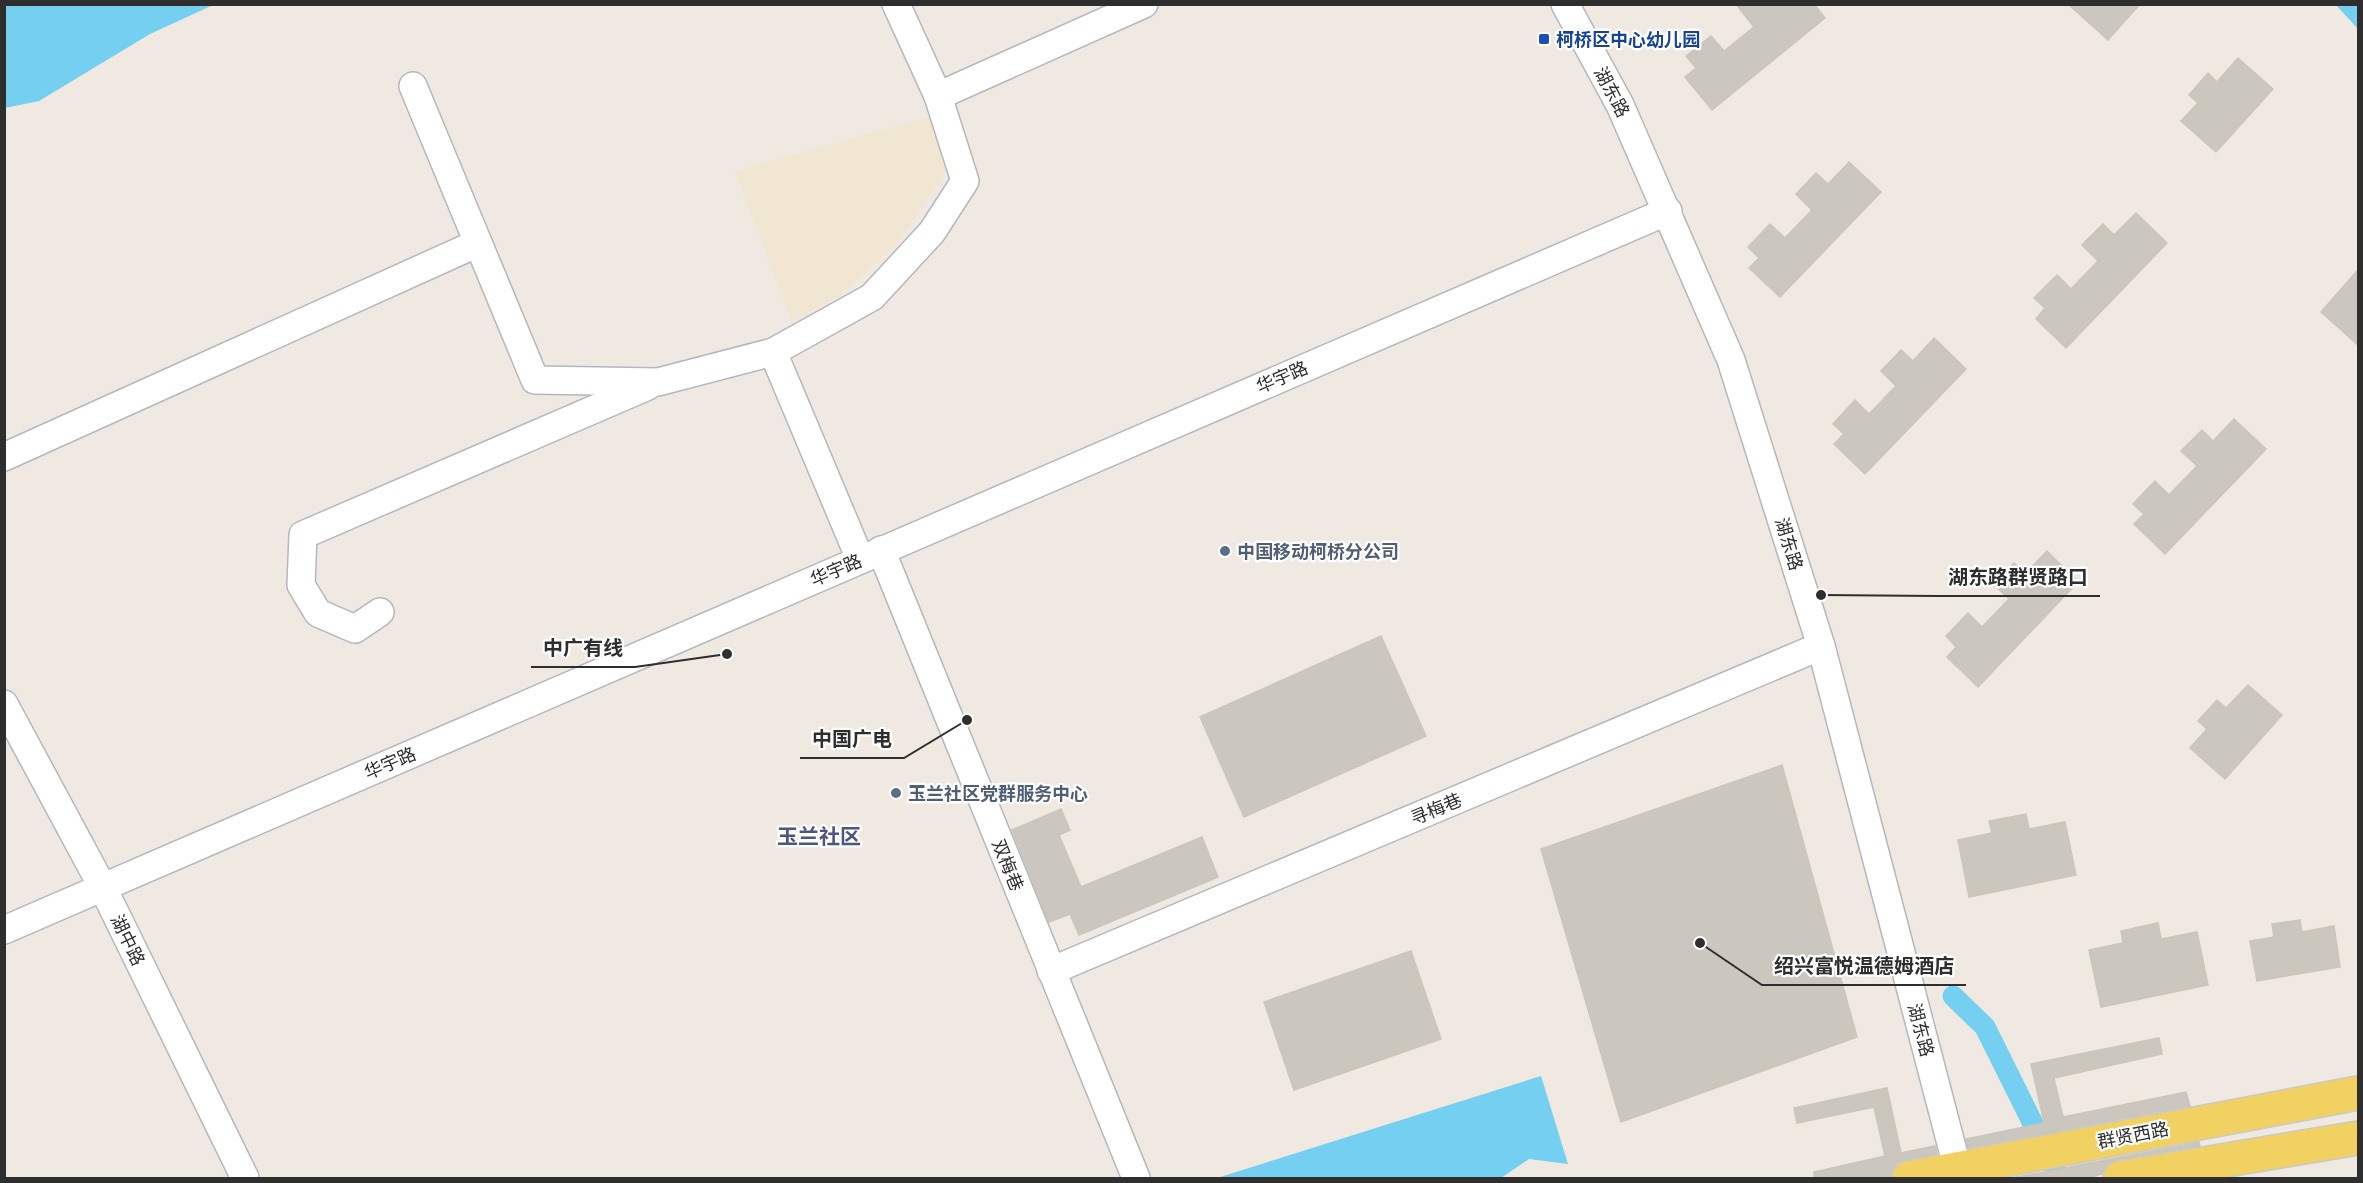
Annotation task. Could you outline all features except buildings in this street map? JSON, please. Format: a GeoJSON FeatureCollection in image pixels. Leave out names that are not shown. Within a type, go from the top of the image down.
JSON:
{"type":"FeatureCollection","features":[{"type":"Feature","properties":{"kind":"main road","name":"群贤西路"},"geometry":{"type":"LineString","coordinates":[[1909,1179],[1959,1174],[2019,1156],[2358,1093]]}},
{"type":"Feature","properties":{"kind":"main road"},"geometry":{"type":"LineString","coordinates":[[2120,1179],[2358,1138]]}},
{"type":"Feature","properties":{"kind":"street"},"geometry":{"type":"LineString","coordinates":[[380,612],[355,629],[318,613],[301,585],[303,535],[658,382],[773,352],[872,297],[932,232],[965,181],[938,96],[896,4]]}},
{"type":"Feature","properties":{"kind":"street"},"geometry":{"type":"LineString","coordinates":[[938,96],[1144,4]]}},
{"type":"Feature","properties":{"kind":"street","name":"湖东路"},"geometry":{"type":"LineString","coordinates":[[1565,4],[1620,105],[1731,360],[1821,646],[1959,1174]]}},
{"type":"Feature","properties":{"kind":"street"},"geometry":{"type":"LineString","coordinates":[[413,86],[535,380],[658,382]]}},
{"type":"Feature","properties":{"kind":"street","name":"华宇路"},"geometry":{"type":"LineString","coordinates":[[4,930],[1668,211]]}},
{"type":"Feature","properties":{"kind":"street"},"geometry":{"type":"LineString","coordinates":[[4,457],[478,243]]}},
{"type":"Feature","properties":{"kind":"street","name":"双梅巷"},"geometry":{"type":"LineString","coordinates":[[773,352],[870,555],[1051,971],[1136,1179]]}},
{"type":"Feature","properties":{"kind":"street","name":"寻梅巷"},"geometry":{"type":"LineString","coordinates":[[1051,971],[1821,646]]}},
{"type":"Feature","properties":{"kind":"street","name":"湖中路"},"geometry":{"type":"LineString","coordinates":[[4,704],[103,888],[245,1179]]}},
{"type":"Feature","properties":{"kind":"shaded area"},"geometry":{"type":"Polygon","coordinates":[[[929,117],[950,166],[897,244],[842,294],[792,322],[735,171],[929,117]]]}},
{"type":"Feature","properties":{"kind":"water"},"geometry":{"type":"Polygon","coordinates":[[[5,4],[213,5],[150,34],[39,101],[5,108],[5,4]]]}},
{"type":"Feature","properties":{"kind":"water"},"geometry":{"type":"Polygon","coordinates":[[[2336,5],[2358,5],[2358,29],[2336,5]]]}},
{"type":"Feature","properties":{"kind":"water"},"geometry":{"type":"Polygon","coordinates":[[[1541,1076],[1568,1164],[1529,1159],[1501,1178],[1217,1178],[1541,1076]]]}},
{"type":"Feature","properties":{"kind":"waterway"},"geometry":{"type":"LineString","coordinates":[[1953,996],[1985,1027],[2060,1178]]}},
{"type":"Feature","properties":{"kind":"place","name":"柯桥区中心幼儿园"},"geometry":{"type":"Point","coordinates":[1544,39]}},
{"type":"Feature","properties":{"kind":"place","name":"中国移动柯桥分公司"},"geometry":{"type":"Point","coordinates":[1225,551]}},
{"type":"Feature","properties":{"kind":"place","name":"湖东路群贤路口"},"geometry":{"type":"Point","coordinates":[1821,595]}},
{"type":"Feature","properties":{"kind":"place","name":"中广有线"},"geometry":{"type":"Point","coordinates":[727,654]}},
{"type":"Feature","properties":{"kind":"place","name":"中国广电"},"geometry":{"type":"Point","coordinates":[967,720]}},
{"type":"Feature","properties":{"kind":"place","name":"玉兰社区党群服务中心"},"geometry":{"type":"Point","coordinates":[896,793]}},
{"type":"Feature","properties":{"kind":"place","name":"绍兴富悦温德姆酒店"},"geometry":{"type":"Point","coordinates":[1700,943]}},
{"type":"Feature","properties":{"kind":"district","name":"玉兰社区"},"geometry":{"type":"Point","coordinates":[819,836]}}]}
